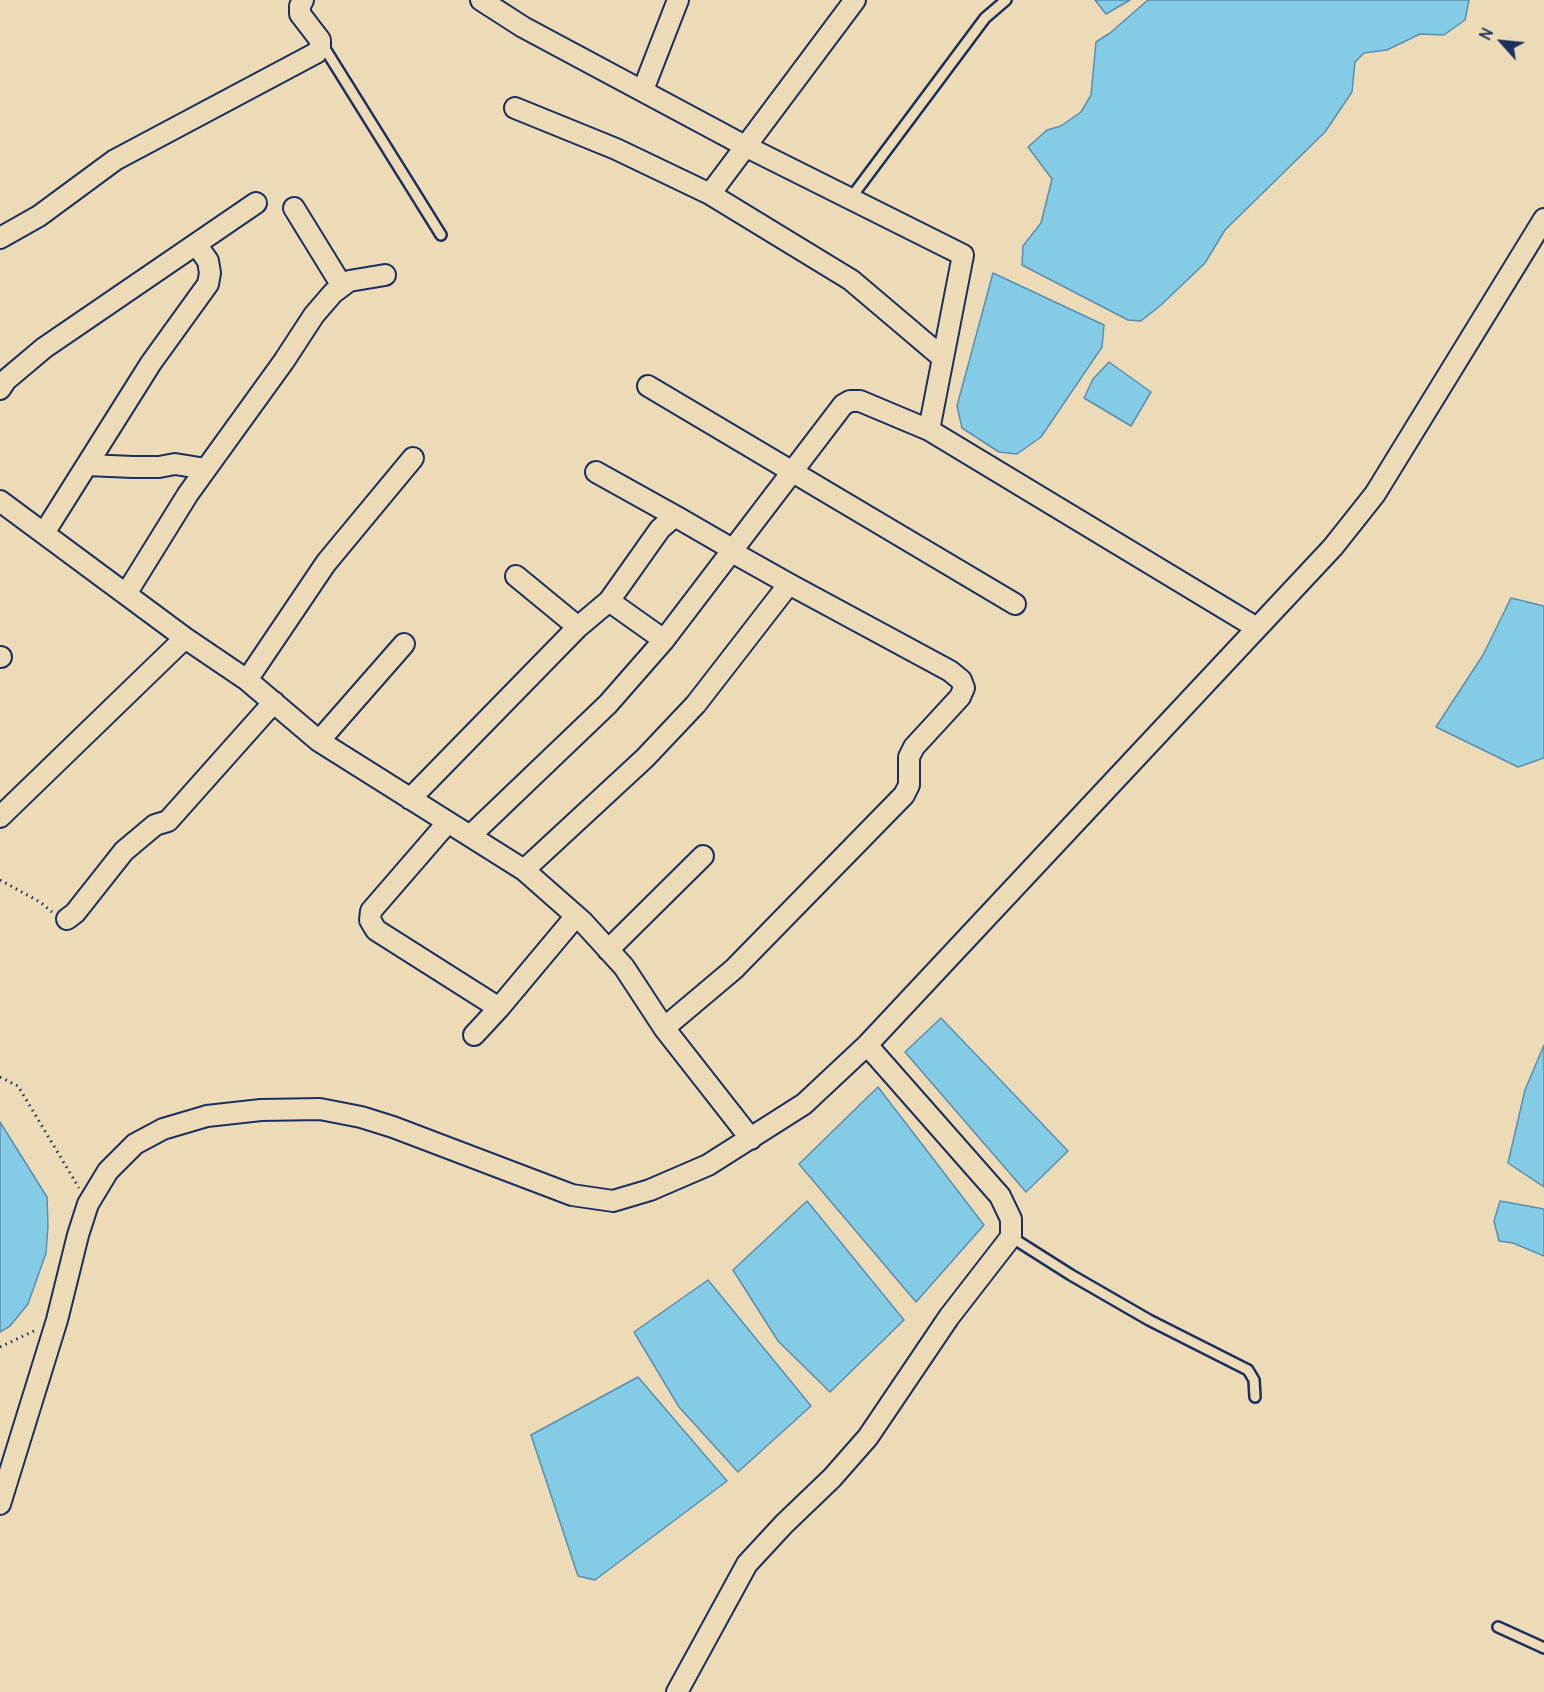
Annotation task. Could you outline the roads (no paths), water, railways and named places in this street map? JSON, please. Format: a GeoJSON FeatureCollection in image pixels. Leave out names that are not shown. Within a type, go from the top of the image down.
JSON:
{"type":"FeatureCollection","features":[{"type":"Feature","properties":{"kind":"street"},"geometry":{"type":"LineString","coordinates":[[0,238],[39,216],[115,160],[316,53],[320,48],[320,40],[300,14],[303,0]]}},
{"type":"Feature","properties":{"kind":"street"},"geometry":{"type":"LineString","coordinates":[[481,0],[523,27],[747,147],[963,255],[929,430]]}},
{"type":"Feature","properties":{"kind":"street"},"geometry":{"type":"LineString","coordinates":[[643,90],[678,0]]}},
{"type":"Feature","properties":{"kind":"street"},"geometry":{"type":"LineString","coordinates":[[710,194],[855,0]]}},
{"type":"Feature","properties":{"kind":"street"},"geometry":{"type":"LineString","coordinates":[[515,108],[616,149],[710,194],[851,280],[943,358]]}},
{"type":"Feature","properties":{"kind":"street"},"geometry":{"type":"LineString","coordinates":[[0,390],[6,380],[44,348],[256,203]]}},
{"type":"Feature","properties":{"kind":"street"},"geometry":{"type":"LineString","coordinates":[[294,208],[342,286]]}},
{"type":"Feature","properties":{"kind":"street"},"geometry":{"type":"LineString","coordinates":[[0,1504],[57,1320],[88,1204],[108,1171],[135,1144],[163,1129],[207,1116],[250,1111],[320,1109],[361,1117],[393,1127],[572,1196],[613,1201],[650,1190],[708,1165],[804,1104],[867,1046],[1333,547],[1375,494],[1544,219]]}},
{"type":"Feature","properties":{"kind":"street"},"geometry":{"type":"LineString","coordinates":[[44,533],[151,363],[208,284],[210,273],[208,261],[196,244]]}},
{"type":"Feature","properties":{"kind":"street"},"geometry":{"type":"LineString","coordinates":[[126,594],[206,469],[284,361],[314,315],[333,293],[350,281],[385,275]]}},
{"type":"Feature","properties":{"kind":"street"},"geometry":{"type":"LineString","coordinates":[[648,387],[1015,604]]}},
{"type":"Feature","properties":{"kind":"street"},"geometry":{"type":"LineString","coordinates":[[470,836],[608,704],[664,640],[843,405],[850,401],[860,401],[929,430],[1257,627]]}},
{"type":"Feature","properties":{"kind":"street"},"geometry":{"type":"LineString","coordinates":[[247,680],[326,563],[413,458]]}},
{"type":"Feature","properties":{"kind":"street"},"geometry":{"type":"LineString","coordinates":[[87,465],[159,467],[175,464],[206,469]]}},
{"type":"Feature","properties":{"kind":"street"},"geometry":{"type":"LineString","coordinates":[[596,472],[789,584],[950,671],[961,680],[964,688],[960,697],[914,747],[909,757],[909,785],[904,795],[734,969],[664,1028]]}},
{"type":"Feature","properties":{"kind":"street"},"geometry":{"type":"LineString","coordinates":[[0,501],[185,638],[247,680],[319,741],[524,870],[576,916],[624,968],[664,1028],[751,1139]]}},
{"type":"Feature","properties":{"kind":"street"},"geometry":{"type":"LineString","coordinates":[[410,799],[578,627],[609,601],[660,529],[675,516]]}},
{"type":"Feature","properties":{"kind":"street"},"geometry":{"type":"LineString","coordinates":[[516,576],[578,627]]}},
{"type":"Feature","properties":{"kind":"street"},"geometry":{"type":"LineString","coordinates":[[524,870],[645,758],[696,704],[789,584]]}},
{"type":"Feature","properties":{"kind":"street"},"geometry":{"type":"LineString","coordinates":[[609,601],[664,640]]}},
{"type":"Feature","properties":{"kind":"street"},"geometry":{"type":"LineString","coordinates":[[0,817],[185,638]]}},
{"type":"Feature","properties":{"kind":"street"},"geometry":{"type":"LineString","coordinates":[[319,741],[404,644]]}},
{"type":"Feature","properties":{"kind":"street"},"geometry":{"type":"LineString","coordinates":[[67,919],[75,913],[124,851],[155,825],[168,821],[274,702]]}},
{"type":"Feature","properties":{"kind":"street"},"geometry":{"type":"LineString","coordinates":[[448,822],[371,911],[370,920],[376,930],[499,1008]]}},
{"type":"Feature","properties":{"kind":"street"},"geometry":{"type":"LineString","coordinates":[[608,950],[703,856]]}},
{"type":"Feature","properties":{"kind":"street"},"geometry":{"type":"LineString","coordinates":[[474,1035],[576,916]]}},
{"type":"Feature","properties":{"kind":"street"},"geometry":{"type":"LineString","coordinates":[[676,1692],[747,1564],[784,1524],[832,1478],[868,1437],[948,1317],[1011,1237],[1011,1219],[1000,1196],[867,1046]]}},
{"type":"Feature","properties":{"kind":"lane"},"geometry":{"type":"LineString","coordinates":[[850,199],[985,18],[1006,0]]}},
{"type":"Feature","properties":{"kind":"lane"},"geometry":{"type":"LineString","coordinates":[[320,40],[441,236]]}},
{"type":"Feature","properties":{"kind":"lane"},"geometry":{"type":"LineString","coordinates":[[1011,1237],[1071,1275],[1140,1314],[1248,1370],[1254,1380],[1255,1397]]}},
{"type":"Feature","properties":{"kind":"lane"},"geometry":{"type":"LineString","coordinates":[[1498,1627],[1544,1648]]}},
{"type":"Feature","properties":{"kind":"water"},"geometry":{"type":"Polygon","coordinates":[[[1095,0],[1130,0],[1106,14],[1095,0]]]}},
{"type":"Feature","properties":{"kind":"water"},"geometry":{"type":"Polygon","coordinates":[[[1148,0],[1469,0],[1465,20],[1444,35],[1420,34],[1387,50],[1364,53],[1355,62],[1352,92],[1325,132],[1225,230],[1205,263],[1141,321],[1128,320],[1022,265],[1023,246],[1041,223],[1052,179],[1028,147],[1047,130],[1061,126],[1081,112],[1091,95],[1096,42],[1148,0]]]}},
{"type":"Feature","properties":{"kind":"water"},"geometry":{"type":"Polygon","coordinates":[[[993,273],[1104,325],[1102,347],[1041,437],[1017,454],[999,452],[962,428],[957,406],[993,273]]]}},
{"type":"Feature","properties":{"kind":"water"},"geometry":{"type":"Polygon","coordinates":[[[1109,362],[1151,392],[1131,426],[1084,398],[1093,379],[1109,362]]]}},
{"type":"Feature","properties":{"kind":"water"},"geometry":{"type":"Polygon","coordinates":[[[1511,598],[1544,606],[1544,758],[1518,767],[1436,727],[1483,655],[1511,598]]]}},
{"type":"Feature","properties":{"kind":"water"},"geometry":{"type":"Polygon","coordinates":[[[941,1018],[1068,1151],[1026,1192],[905,1052],[941,1018]]]}},
{"type":"Feature","properties":{"kind":"water"},"geometry":{"type":"Polygon","coordinates":[[[1544,1045],[1544,1187],[1508,1163],[1525,1090],[1544,1045]]]}},
{"type":"Feature","properties":{"kind":"water"},"geometry":{"type":"Polygon","coordinates":[[[878,1087],[984,1225],[916,1302],[799,1164],[878,1087]]]}},
{"type":"Feature","properties":{"kind":"water"},"geometry":{"type":"Polygon","coordinates":[[[0,1122],[47,1197],[48,1226],[46,1253],[28,1304],[10,1326],[0,1332],[0,1122]]]}},
{"type":"Feature","properties":{"kind":"water"},"geometry":{"type":"Polygon","coordinates":[[[807,1201],[904,1320],[830,1392],[778,1341],[733,1270],[807,1201]]]}},
{"type":"Feature","properties":{"kind":"water"},"geometry":{"type":"Polygon","coordinates":[[[1500,1201],[1544,1209],[1544,1256],[1513,1243],[1499,1241],[1494,1221],[1500,1201]]]}},
{"type":"Feature","properties":{"kind":"water"},"geometry":{"type":"Polygon","coordinates":[[[708,1280],[811,1406],[738,1472],[679,1407],[634,1332],[708,1280]]]}},
{"type":"Feature","properties":{"kind":"water"},"geometry":{"type":"Polygon","coordinates":[[[638,1377],[727,1481],[595,1580],[578,1576],[531,1435],[638,1377]]]}}]}
